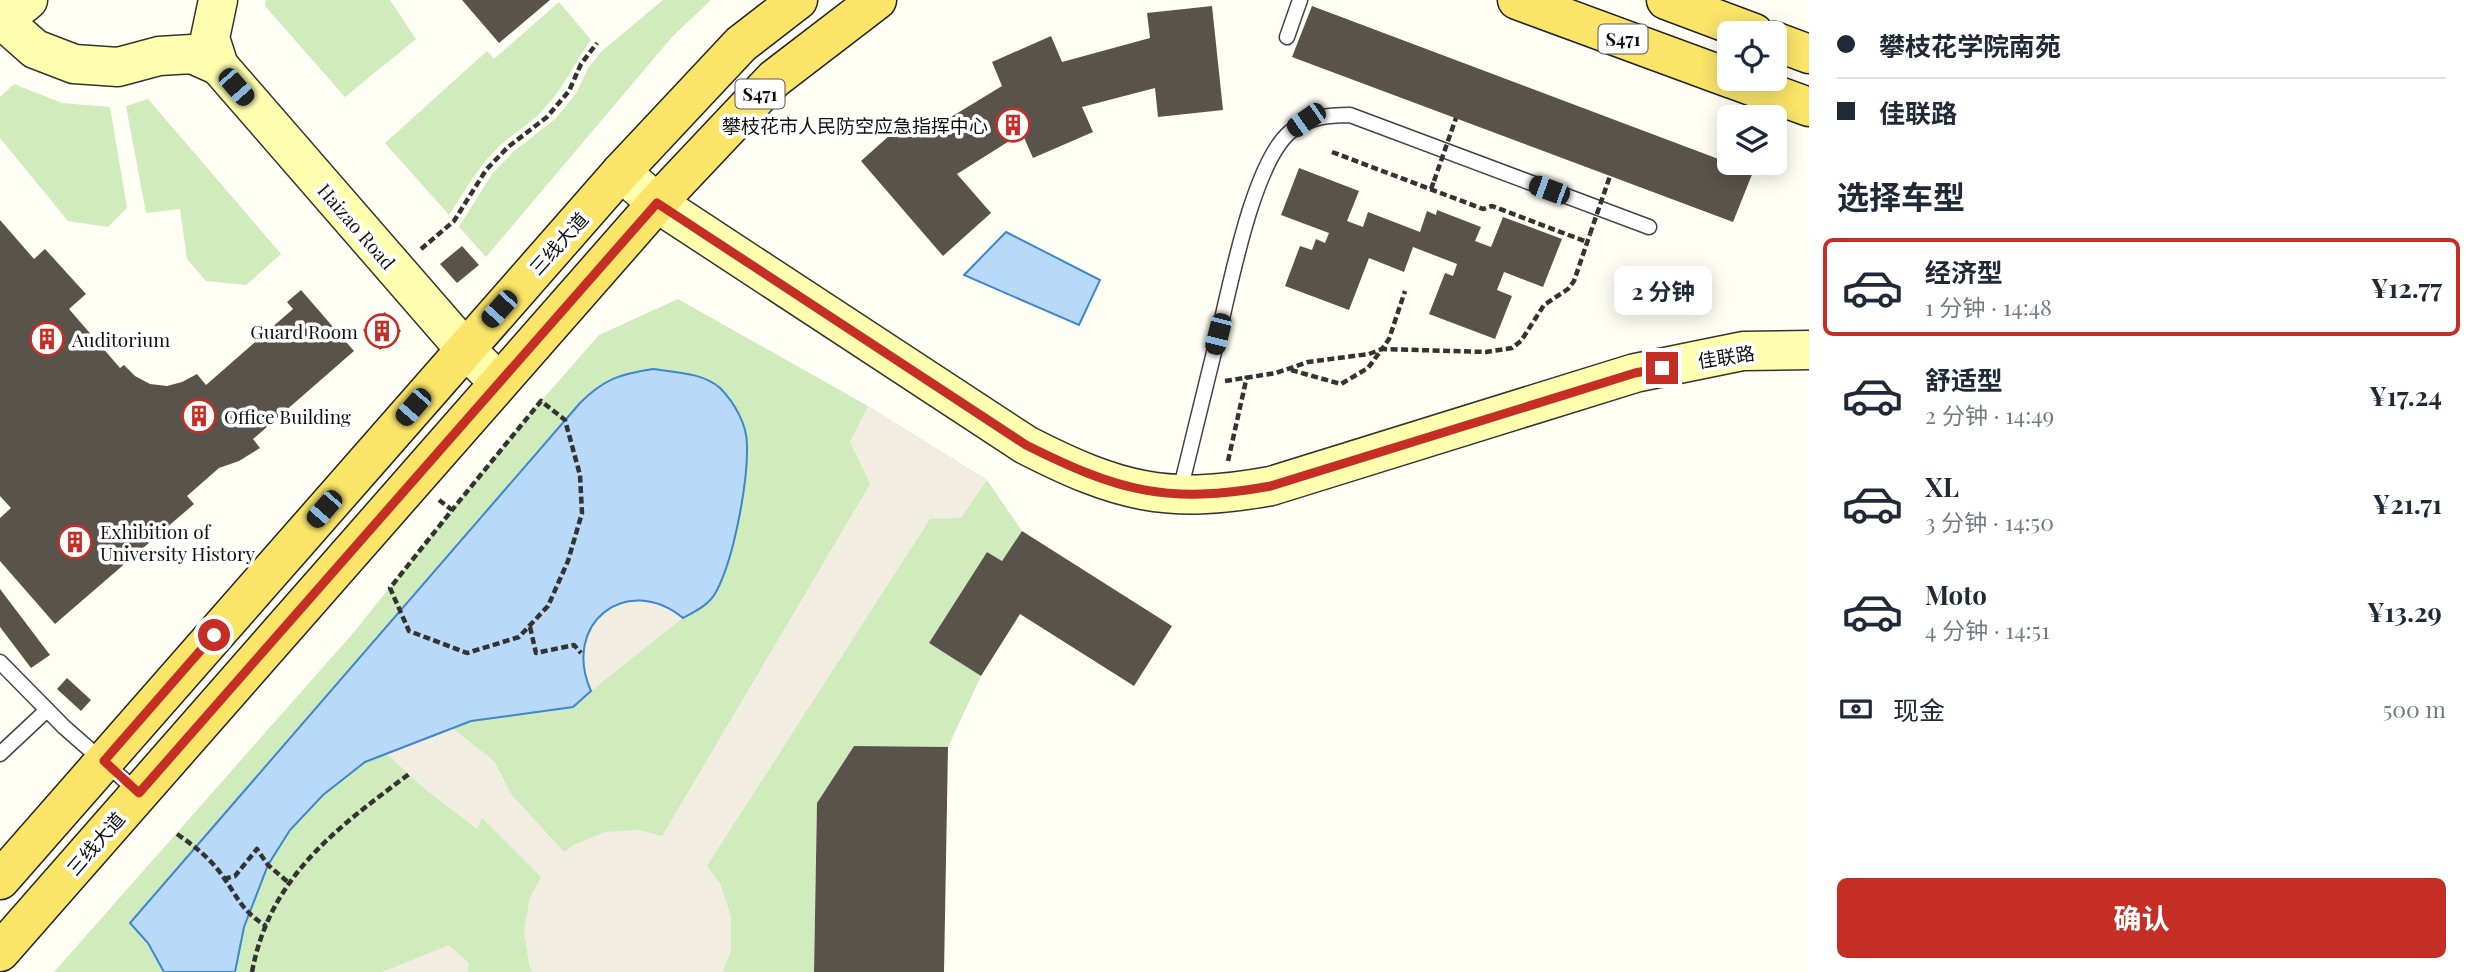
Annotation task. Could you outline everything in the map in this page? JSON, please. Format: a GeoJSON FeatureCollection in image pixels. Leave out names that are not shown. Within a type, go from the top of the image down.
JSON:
{"type":"FeatureCollection","features":[{"type":"Feature","properties":{"kind":"main road","name":"三线大道"},"geometry":{"type":"LineString","coordinates":[[0,880],[621,172],[741,44],[798,0]]}},
{"type":"Feature","properties":{"kind":"main road","name":"三线大道"},"geometry":{"type":"LineString","coordinates":[[0,952],[657,203],[774,79],[877,0]]}},
{"type":"Feature","properties":{"kind":"main road","name":"S471"},"geometry":{"type":"LineString","coordinates":[[1517,0],[1717,73]]}},
{"type":"Feature","properties":{"kind":"main road"},"geometry":{"type":"LineString","coordinates":[[1666,0],[1722,21]]}},
{"type":"Feature","properties":{"kind":"main road"},"geometry":{"type":"LineString","coordinates":[[1787,46],[1809,54]]}},
{"type":"Feature","properties":{"kind":"main road","name":"S471"},"geometry":{"type":"LineString","coordinates":[[1766,91],[1809,107]]}},
{"type":"Feature","properties":{"kind":"street"},"geometry":{"type":"LineString","coordinates":[[218,0],[210,38],[219,66]]}},
{"type":"Feature","properties":{"kind":"street"},"geometry":{"type":"LineString","coordinates":[[10,15],[35,50],[74,64],[118,67],[159,56],[192,54],[219,66]]}},
{"type":"Feature","properties":{"kind":"street","name":"Haizao Road"},"geometry":{"type":"LineString","coordinates":[[219,66],[464,348],[499,382]]}},
{"type":"Feature","properties":{"kind":"street","name":"佳联路"},"geometry":{"type":"LineString","coordinates":[[621,172],[657,203],[1026,445],[1076,470],[1127,488],[1179,496],[1221,495],[1271,486],[1635,373],[1743,351],[1809,350]]}},
{"type":"Feature","properties":{"kind":"lane"},"geometry":{"type":"LineString","coordinates":[[1287,37],[1300,0]]}},
{"type":"Feature","properties":{"kind":"lane"},"geometry":{"type":"LineString","coordinates":[[1179,496],[1241,240],[1255,194],[1271,159],[1288,133],[1306,120],[1328,115],[1350,115],[1649,227]]}},
{"type":"Feature","properties":{"kind":"lane"},"geometry":{"type":"LineString","coordinates":[[0,662],[47,710],[139,793]]}},
{"type":"Feature","properties":{"kind":"lane"},"geometry":{"type":"LineString","coordinates":[[0,754],[47,710]]}},
{"type":"Feature","properties":{"kind":"path"},"geometry":{"type":"LineString","coordinates":[[397,271],[454,221],[486,170],[508,147],[547,117],[569,91],[581,64],[597,43]]}},
{"type":"Feature","properties":{"kind":"path"},"geometry":{"type":"LineString","coordinates":[[1431,189],[1456,118]]}},
{"type":"Feature","properties":{"kind":"path"},"geometry":{"type":"LineString","coordinates":[[1332,152],[1483,209],[1492,206],[1587,242]]}},
{"type":"Feature","properties":{"kind":"path"},"geometry":{"type":"LineString","coordinates":[[1207,381],[1232,380],[1291,370],[1308,362],[1369,354],[1382,349],[1486,352],[1512,348],[1521,341],[1545,305],[1568,289],[1574,281],[1610,176]]}},
{"type":"Feature","properties":{"kind":"path"},"geometry":{"type":"LineString","coordinates":[[1291,370],[1341,384],[1353,379],[1368,368],[1389,339],[1405,291]]}},
{"type":"Feature","properties":{"kind":"path"},"geometry":{"type":"LineString","coordinates":[[1221,495],[1247,376]]}},
{"type":"Feature","properties":{"kind":"path"},"geometry":{"type":"LineString","coordinates":[[541,401],[565,420],[580,475],[582,513],[568,561],[548,606],[519,637],[467,653],[409,631],[390,588],[452,510],[541,401]]}},
{"type":"Feature","properties":{"kind":"path"},"geometry":{"type":"LineString","coordinates":[[438,500],[452,510]]}},
{"type":"Feature","properties":{"kind":"path"},"geometry":{"type":"LineString","coordinates":[[529,626],[536,653],[574,645],[581,653]]}},
{"type":"Feature","properties":{"kind":"path"},"geometry":{"type":"LineString","coordinates":[[252,972],[267,926],[289,883],[307,858],[340,826],[409,774]]}},
{"type":"Feature","properties":{"kind":"path"},"geometry":{"type":"LineString","coordinates":[[177,834],[197,846],[224,878],[248,915],[267,926]]}},
{"type":"Feature","properties":{"kind":"path"},"geometry":{"type":"LineString","coordinates":[[224,878],[235,877],[257,849],[268,865],[289,883]]}},
{"type":"Feature","properties":{"kind":"green space"},"geometry":{"type":"Polygon","coordinates":[[[266,0],[390,0],[416,39],[345,97],[265,6],[266,0]]]}},
{"type":"Feature","properties":{"kind":"green space"},"geometry":{"type":"Polygon","coordinates":[[[663,0],[711,0],[672,37],[486,257],[459,227],[492,174],[513,152],[555,119],[576,94],[588,68],[602,51],[663,0]]]}},
{"type":"Feature","properties":{"kind":"green space"},"geometry":{"type":"Polygon","coordinates":[[[559,2],[591,40],[549,103],[488,158],[449,215],[385,143],[487,51],[494,59],[559,2]]]}},
{"type":"Feature","properties":{"kind":"green space"},"geometry":{"type":"Polygon","coordinates":[[[14,84],[62,103],[110,107],[127,208],[108,227],[68,221],[0,138],[0,97],[14,84]]]}},
{"type":"Feature","properties":{"kind":"green space"},"geometry":{"type":"Polygon","coordinates":[[[148,99],[281,254],[246,285],[206,281],[187,259],[180,209],[146,213],[126,106],[148,99]]]}},
{"type":"Feature","properties":{"kind":"green space"},"geometry":{"type":"Polygon","coordinates":[[[678,299],[868,406],[987,480],[1022,531],[1002,561],[987,552],[929,643],[981,676],[948,747],[854,746],[817,803],[814,972],[54,972],[354,632],[520,425],[599,335],[678,299]]]}},
{"type":"Feature","properties":{"kind":"shaded area"},"geometry":{"type":"Polygon","coordinates":[[[868,406],[987,480],[961,518],[930,519],[707,866],[721,885],[731,917],[731,951],[723,972],[532,972],[524,931],[530,897],[541,877],[482,818],[477,829],[421,786],[326,697],[361,656],[494,761],[512,795],[564,852],[573,845],[605,832],[639,830],[662,836],[870,484],[850,442],[868,406]]]}},
{"type":"Feature","properties":{"kind":"shaded area"},"geometry":{"type":"Polygon","coordinates":[[[632,600],[651,600],[669,607],[683,618],[591,691],[583,673],[581,653],[586,634],[598,617],[614,606],[632,600]]]}},
{"type":"Feature","properties":{"kind":"shaded area"},"geometry":{"type":"Polygon","coordinates":[[[449,945],[469,963],[468,972],[382,972],[449,945]]]}},
{"type":"Feature","properties":{"kind":"water"},"geometry":{"type":"Polygon","coordinates":[[[1006,232],[1100,280],[1079,325],[964,275],[1006,232]]]}},
{"type":"Feature","properties":{"kind":"water"},"geometry":{"type":"Polygon","coordinates":[[[653,369],[688,374],[713,383],[730,400],[745,429],[747,461],[739,520],[723,578],[710,601],[683,618],[661,605],[640,601],[621,603],[604,612],[592,626],[585,645],[584,667],[591,691],[573,707],[471,721],[365,762],[323,795],[290,830],[268,865],[244,927],[235,972],[164,972],[148,943],[130,923],[580,403],[597,388],[613,379],[653,369]]]}},
{"type":"Feature","properties":{"kind":"building"},"geometry":{"type":"Polygon","coordinates":[[[462,0],[550,0],[499,43],[462,0]]]}},
{"type":"Feature","properties":{"kind":"building","name":"攀枝花市人民防空应急指挥中心"},"geometry":{"type":"Polygon","coordinates":[[[1212,6],[1223,110],[1158,117],[1155,88],[1082,107],[1093,132],[1033,158],[1022,133],[957,174],[991,213],[943,256],[861,161],[909,118],[923,134],[1002,86],[992,62],[1051,36],[1062,62],[1150,38],[1147,13],[1212,6]]]}},
{"type":"Feature","properties":{"kind":"building"},"geometry":{"type":"Polygon","coordinates":[[[1312,6],[1717,158],[1717,175],[1752,175],[1733,222],[1292,57],[1312,6]]]}},
{"type":"Feature","properties":{"kind":"building"},"geometry":{"type":"Polygon","coordinates":[[[1299,168],[1359,191],[1347,221],[1363,227],[1368,212],[1420,232],[1427,211],[1436,215],[1437,210],[1481,227],[1475,241],[1491,247],[1503,217],[1562,239],[1543,287],[1504,272],[1497,290],[1512,296],[1495,339],[1429,314],[1445,273],[1453,276],[1457,264],[1413,247],[1404,272],[1369,258],[1349,310],[1285,286],[1300,246],[1312,250],[1316,239],[1325,243],[1329,233],[1281,215],[1299,168]]]}},
{"type":"Feature","properties":{"kind":"building"},"geometry":{"type":"Polygon","coordinates":[[[0,220],[34,259],[45,249],[86,294],[69,309],[120,368],[124,365],[135,376],[150,384],[167,386],[197,374],[206,385],[293,309],[287,302],[301,290],[354,351],[253,439],[260,448],[239,461],[219,468],[187,496],[194,504],[55,624],[0,561],[0,518],[11,508],[0,496],[0,220]]]}},
{"type":"Feature","properties":{"kind":"building"},"geometry":{"type":"Polygon","coordinates":[[[462,246],[479,265],[457,283],[440,264],[462,246]]]}},
{"type":"Feature","properties":{"kind":"building","name":"Guard Room"},"geometry":{"type":"Polygon","coordinates":[[[385,312],[401,331],[380,350],[363,330],[385,312]]]}},
{"type":"Feature","properties":{"kind":"building"},"geometry":{"type":"Polygon","coordinates":[[[1022,531],[1172,626],[1134,686],[1020,614],[981,676],[929,643],[987,552],[1002,561],[1022,531]]]}},
{"type":"Feature","properties":{"kind":"building"},"geometry":{"type":"Polygon","coordinates":[[[0,589],[50,655],[31,668],[0,627],[0,589]]]}},
{"type":"Feature","properties":{"kind":"building"},"geometry":{"type":"Polygon","coordinates":[[[67,678],[91,700],[81,711],[57,689],[67,678]]]}},
{"type":"Feature","properties":{"kind":"building"},"geometry":{"type":"Polygon","coordinates":[[[854,746],[948,747],[944,972],[814,972],[817,803],[854,746]]]}},
{"type":"Feature","properties":{"kind":"place","name":"攀枝花市人民防空应急指挥中心"},"geometry":{"type":"Point","coordinates":[1013,125]}},
{"type":"Feature","properties":{"kind":"place","name":"Guard Room"},"geometry":{"type":"Point","coordinates":[382,331]}},
{"type":"Feature","properties":{"kind":"place","name":"Auditorium"},"geometry":{"type":"Point","coordinates":[47,339]}},
{"type":"Feature","properties":{"kind":"place","name":"Office Building"},"geometry":{"type":"Point","coordinates":[199,416]}},
{"type":"Feature","properties":{"kind":"place","name":"Exhibition of University History"},"geometry":{"type":"Point","coordinates":[75,542]}},
{"type":"Feature","properties":{"kind":"route"},"geometry":{"type":"LineString","coordinates":[[214,635],[104,761],[139,793],[657,203],[1026,445],[1076,470],[1127,488],[1179,496],[1225,495],[1271,486],[1635,373],[1662,368]]}}]}
